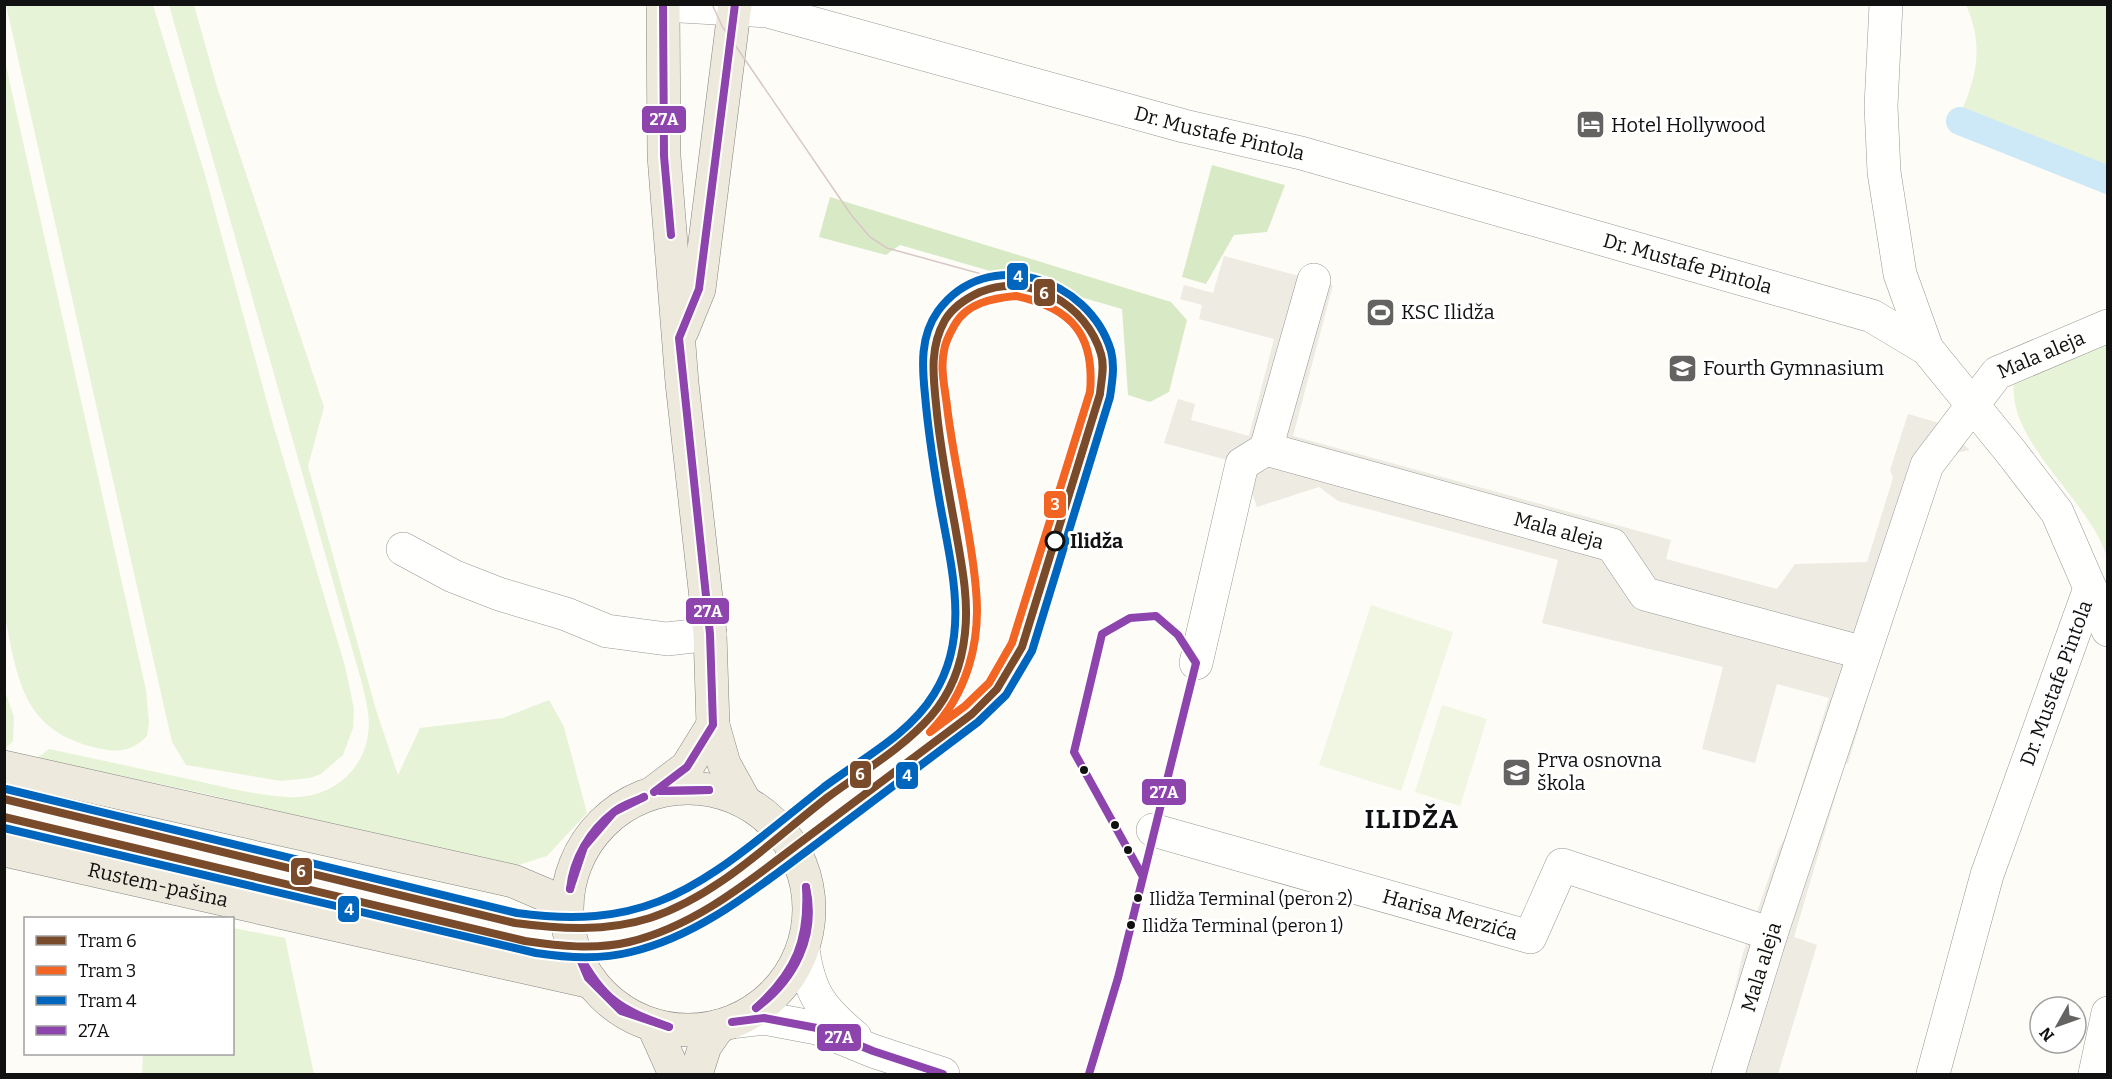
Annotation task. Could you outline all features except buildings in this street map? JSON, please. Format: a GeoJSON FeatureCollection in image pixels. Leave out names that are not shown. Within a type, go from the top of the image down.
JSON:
{"type":"FeatureCollection","features":[{"type":"Feature","properties":{"kind":"main road"},"geometry":{"type":"LineString","coordinates":[[663,5],[664,156],[679,338],[710,634],[713,726],[724,764],[745,802]]}},
{"type":"Feature","properties":{"kind":"main road"},"geometry":{"type":"LineString","coordinates":[[679,338],[699,289],[735,6]]}},
{"type":"Feature","properties":{"kind":"main road"},"geometry":{"type":"LineString","coordinates":[[713,726],[687,768],[654,792],[625,805],[608,818],[581,851],[570,880],[567,912],[573,947],[591,982],[609,1000],[630,1015],[653,1025],[675,1030],[726,1024]]}},
{"type":"Feature","properties":{"kind":"main road"},"geometry":{"type":"LineString","coordinates":[[4,767],[513,881],[546,895],[567,912]]}},
{"type":"Feature","properties":{"kind":"main road"},"geometry":{"type":"LineString","coordinates":[[654,792],[695,788],[716,791],[745,802],[765,816],[782,833],[804,872],[809,897],[808,923],[803,949],[787,980],[763,1005],[726,1024],[705,1046],[696,1074]]}},
{"type":"Feature","properties":{"kind":"main road","name":"Rustem-pašina"},"geometry":{"type":"LineString","coordinates":[[4,850],[591,982]]}},
{"type":"Feature","properties":{"kind":"main road"},"geometry":{"type":"LineString","coordinates":[[513,881],[536,876],[581,851]]}},
{"type":"Feature","properties":{"kind":"main road"},"geometry":{"type":"LineString","coordinates":[[653,1025],[675,1074]]}},
{"type":"Feature","properties":{"kind":"street"},"geometry":{"type":"LineString","coordinates":[[1886,4],[1881,106],[1884,172],[1900,274],[1927,350]]}},
{"type":"Feature","properties":{"kind":"street","name":"Dr. Mustafe Pintola"},"geometry":{"type":"LineString","coordinates":[[663,5],[735,6],[768,11],[1184,126],[1301,153],[1872,316],[1927,350],[2057,512],[2090,588],[1987,875],[1933,1074]]}},
{"type":"Feature","properties":{"kind":"street"},"geometry":{"type":"LineString","coordinates":[[1196,663],[1242,464],[1266,448],[1314,280]]}},
{"type":"Feature","properties":{"kind":"street","name":"Mala aleja"},"geometry":{"type":"LineString","coordinates":[[1728,1074],[1771,934],[1927,465],[1997,373],[2108,326]]}},
{"type":"Feature","properties":{"kind":"street","name":"Mala aleja"},"geometry":{"type":"LineString","coordinates":[[1266,448],[1612,545],[1646,594],[1864,653]]}},
{"type":"Feature","properties":{"kind":"street"},"geometry":{"type":"LineString","coordinates":[[403,549],[453,576],[566,614],[607,631],[667,639],[710,634]]}},
{"type":"Feature","properties":{"kind":"street"},"geometry":{"type":"LineString","coordinates":[[2090,588],[2108,630]]}},
{"type":"Feature","properties":{"kind":"street","name":"Harisa Merzića"},"geometry":{"type":"LineString","coordinates":[[1153,830],[1530,937],[1562,865],[1771,934]]}},
{"type":"Feature","properties":{"kind":"street"},"geometry":{"type":"LineString","coordinates":[[803,949],[807,977],[827,1014],[873,1051]]}},
{"type":"Feature","properties":{"kind":"street"},"geometry":{"type":"LineString","coordinates":[[2095,1074],[2108,1013]]}},
{"type":"Feature","properties":{"kind":"street"},"geometry":{"type":"LineString","coordinates":[[726,1024],[764,1018],[817,1028],[873,1051],[943,1074]]}},
{"type":"Feature","properties":{"kind":"green space"},"geometry":{"type":"Polygon","coordinates":[[[6,5],[153,5],[205,175],[273,424],[345,666],[354,709],[353,728],[343,755],[321,774],[310,778],[281,781],[186,765],[172,742],[6,5]]]}},
{"type":"Feature","properties":{"kind":"green space"},"geometry":{"type":"Polygon","coordinates":[[[169,5],[194,5],[217,87],[324,407],[308,466],[377,713],[398,775],[420,728],[503,718],[549,700],[564,727],[587,813],[547,856],[515,866],[421,847],[207,794],[37,758],[49,749],[249,792],[302,797],[329,789],[341,782],[359,761],[368,734],[368,713],[361,680],[169,5]]]}},
{"type":"Feature","properties":{"kind":"green space"},"geometry":{"type":"Polygon","coordinates":[[[1966,5],[2107,5],[2107,173],[1960,115],[1971,87],[1976,60],[1975,34],[1966,5]]]}},
{"type":"Feature","properties":{"kind":"green space"},"geometry":{"type":"Polygon","coordinates":[[[4,57],[146,690],[149,723],[147,736],[136,745],[124,750],[105,750],[72,740],[53,729],[39,716],[20,682],[5,617],[4,57]]]}},
{"type":"Feature","properties":{"kind":"green space"},"geometry":{"type":"Polygon","coordinates":[[[1212,165],[1285,185],[1267,232],[1234,235],[1206,284],[1182,277],[1212,165]]]}},
{"type":"Feature","properties":{"kind":"green space"},"geometry":{"type":"Polygon","coordinates":[[[830,197],[1171,302],[1187,320],[1169,392],[1150,402],[1128,395],[1122,309],[900,245],[886,255],[819,237],[830,197]]]}},
{"type":"Feature","properties":{"kind":"green space"},"geometry":{"type":"Polygon","coordinates":[[[2107,332],[2107,558],[2098,536],[2083,513],[2032,443],[2020,420],[2014,396],[2016,372],[2107,332]]]}},
{"type":"Feature","properties":{"kind":"green space"},"geometry":{"type":"Polygon","coordinates":[[[1371,605],[1453,632],[1401,791],[1319,765],[1371,605]]]}},
{"type":"Feature","properties":{"kind":"green space"},"geometry":{"type":"Polygon","coordinates":[[[4,688],[14,717],[13,741],[5,749],[4,688]]]}},
{"type":"Feature","properties":{"kind":"green space"},"geometry":{"type":"Polygon","coordinates":[[[1442,705],[1487,719],[1460,806],[1415,792],[1442,705]]]}},
{"type":"Feature","properties":{"kind":"green space"},"geometry":{"type":"Polygon","coordinates":[[[234,928],[285,938],[314,1074],[142,1074],[143,1055],[234,1055],[234,928]]]}},
{"type":"Feature","properties":{"kind":"shaded area"},"geometry":{"type":"Polygon","coordinates":[[[1224,256],[1333,285],[1293,436],[1671,540],[1666,559],[1777,589],[1795,564],[1867,562],[1893,478],[1890,470],[1908,414],[1939,423],[1970,450],[1947,455],[1900,590],[1848,763],[1845,764],[1794,937],[1817,945],[1778,1074],[1715,1074],[1743,953],[1779,848],[1787,833],[1829,698],[1777,684],[1755,763],[1702,749],[1723,667],[1542,623],[1558,560],[1338,501],[1319,487],[1257,507],[1242,464],[1164,443],[1178,399],[1195,404],[1191,420],[1249,436],[1274,339],[1199,319],[1202,305],[1180,299],[1184,285],[1213,293],[1224,256]]]}},
{"type":"Feature","properties":{"kind":"waterway"},"geometry":{"type":"LineString","coordinates":[[1960,121],[2108,180]]}},
{"type":"Feature","properties":{"kind":"tram line"},"geometry":{"type":"LineString","coordinates":[[712,4],[722,26],[852,216],[870,237],[887,248],[1018,284]]}},
{"type":"Feature","properties":{"kind":"tram line","name":"4"},"geometry":{"type":"LineString","coordinates":[[4,828],[536,953],[596,957],[631,952],[656,945],[702,924],[766,881],[978,722],[1006,695],[1032,651],[1110,397],[1113,368],[1111,351],[1099,326],[1082,305],[1060,289],[1035,278],[1008,275],[983,279],[959,290],[938,311],[925,341],[923,373],[931,446],[955,598],[955,623],[946,671],[924,709],[898,734],[824,787],[717,870],[688,888],[659,901],[628,911],[595,916],[559,917],[517,913],[6,789]]}},
{"type":"Feature","properties":{"kind":"tram line","name":"6"},"geometry":{"type":"LineString","coordinates":[[4,799],[515,923],[566,928],[617,926],[650,918],[675,908],[722,881],[828,797],[908,739],[931,716],[950,688],[963,644],[966,606],[962,566],[937,414],[933,366],[936,343],[948,315],[961,303],[980,292],[999,287],[1018,286],[1037,289],[1070,307],[1094,336],[1102,359],[1100,394],[1022,647],[997,689],[972,714],[761,872],[720,901],[676,925],[629,942],[603,946],[564,946],[525,941],[4,817]]}},
{"type":"Feature","properties":{"kind":"tram line","name":"3"},"geometry":{"type":"LineString","coordinates":[[1016,296],[1052,308],[1076,327],[1084,340],[1088,355],[1091,372],[1090,392],[1012,643],[989,683],[965,706],[930,732],[954,701],[969,666],[977,609],[970,544],[944,386],[942,364],[945,348],[954,326],[966,312],[989,300],[1016,296]]}},
{"type":"Feature","properties":{"kind":"transit line","name":"27A"},"geometry":{"type":"LineString","coordinates":[[663,4],[664,156],[671,235]]}},
{"type":"Feature","properties":{"kind":"transit line","name":"27A"},"geometry":{"type":"LineString","coordinates":[[654,792],[687,767],[713,725],[710,634],[679,338],[699,289],[735,4]]}},
{"type":"Feature","properties":{"kind":"transit line","name":"27A"},"geometry":{"type":"LineString","coordinates":[[1089,1074],[1118,978],[1196,663],[1178,635],[1156,616],[1130,618],[1102,634],[1074,752],[1142,875]]}},
{"type":"Feature","properties":{"kind":"transit line","name":"27A"},"geometry":{"type":"LineString","coordinates":[[660,791],[709,790]]}},
{"type":"Feature","properties":{"kind":"transit line","name":"27A"},"geometry":{"type":"LineString","coordinates":[[660,791],[709,790]]}},
{"type":"Feature","properties":{"kind":"transit line","name":"27A"},"geometry":{"type":"LineString","coordinates":[[570,889],[579,856],[597,827],[624,805],[644,797]]}},
{"type":"Feature","properties":{"kind":"transit line","name":"27A"},"geometry":{"type":"LineString","coordinates":[[570,889],[584,847],[614,812],[644,797]]}},
{"type":"Feature","properties":{"kind":"transit line","name":"27A"},"geometry":{"type":"LineString","coordinates":[[756,1008],[781,981],[797,954],[805,923],[806,887]]}},
{"type":"Feature","properties":{"kind":"transit line","name":"27A"},"geometry":{"type":"LineString","coordinates":[[756,1008],[782,984],[800,955],[808,922],[809,905],[806,887]]}},
{"type":"Feature","properties":{"kind":"transit line","name":"27A"},"geometry":{"type":"LineString","coordinates":[[577,952],[596,981],[614,1000],[624,1008],[669,1027]]}},
{"type":"Feature","properties":{"kind":"transit line","name":"27A"},"geometry":{"type":"LineString","coordinates":[[577,952],[588,978],[621,1011],[669,1027]]}},
{"type":"Feature","properties":{"kind":"transit line","name":"27A"},"geometry":{"type":"LineString","coordinates":[[732,1022],[764,1018],[817,1028],[873,1051],[943,1074]]}},
{"type":"Feature","properties":{"kind":"place","name":"Hotel Hollywood"},"geometry":{"type":"Point","coordinates":[1590,125]}},
{"type":"Feature","properties":{"kind":"place","name":"KSC Ilidža"},"geometry":{"type":"Point","coordinates":[1380,312]}},
{"type":"Feature","properties":{"kind":"place","name":"Fourth Gymnasium"},"geometry":{"type":"Point","coordinates":[1682,368]}},
{"type":"Feature","properties":{"kind":"place","name":"Ilidža"},"geometry":{"type":"Point","coordinates":[1055,541]}},
{"type":"Feature","properties":{"kind":"place","name":"Prva osnovna škola"},"geometry":{"type":"Point","coordinates":[1516,772]}},
{"type":"Feature","properties":{"kind":"place","name":"Ilidža Terminal (peron 2)"},"geometry":{"type":"Point","coordinates":[1138,898]}},
{"type":"Feature","properties":{"kind":"place","name":"Ilidža Terminal (peron 1)"},"geometry":{"type":"Point","coordinates":[1131,925]}},
{"type":"Feature","properties":{"kind":"district","name":"ILIDŽA"},"geometry":{"type":"Point","coordinates":[1412,819]}}]}
